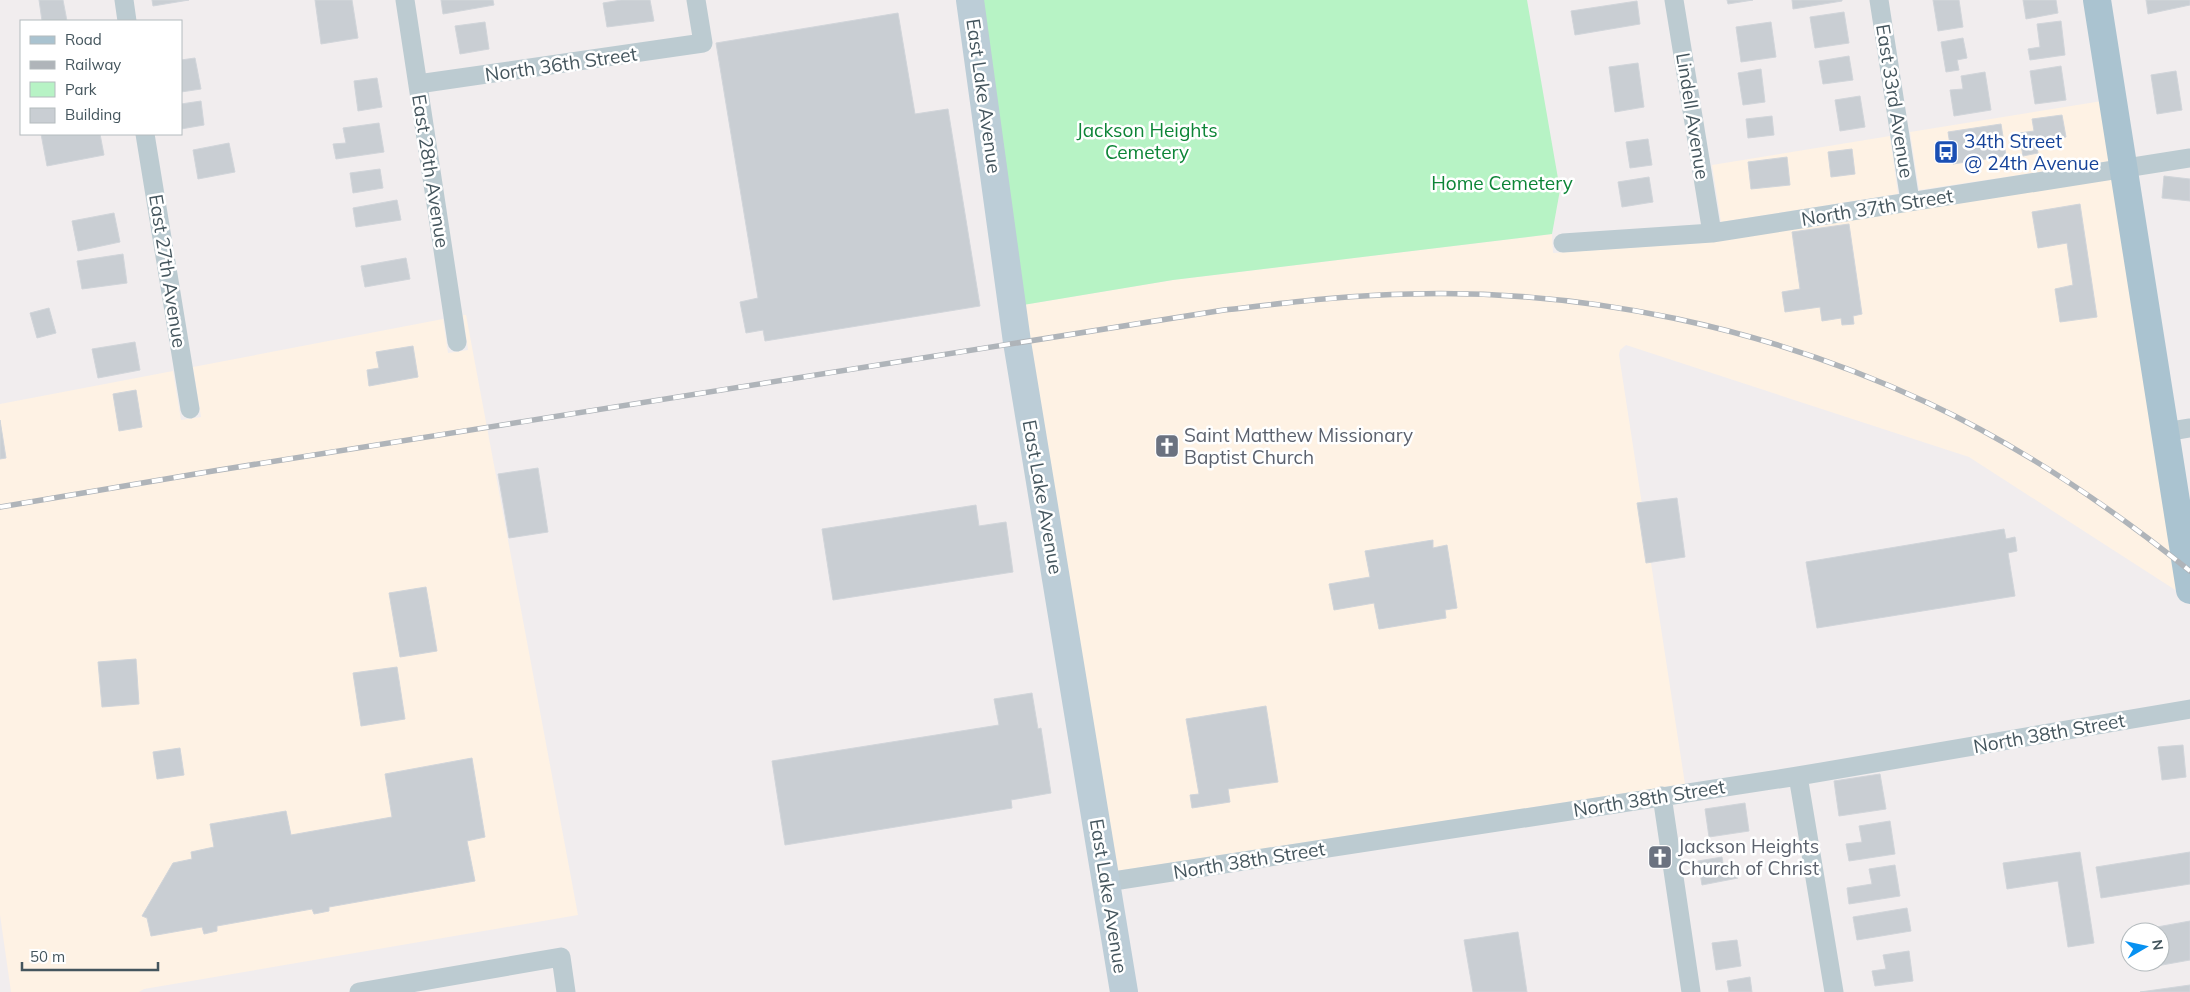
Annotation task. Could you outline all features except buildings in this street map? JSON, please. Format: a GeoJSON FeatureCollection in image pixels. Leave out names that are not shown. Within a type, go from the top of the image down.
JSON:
{"type":"FeatureCollection","features":[{"type":"Feature","properties":{"kind":"main road"},"geometry":{"type":"LineString","coordinates":[[2097,0],[2123,168],[2177,430],[2190,590]]}},
{"type":"Feature","properties":{"kind":"street"},"geometry":{"type":"LineString","coordinates":[[124,0],[127,20]]}},
{"type":"Feature","properties":{"kind":"street","name":"East 28th Avenue"},"geometry":{"type":"LineString","coordinates":[[405,0],[457,342]]}},
{"type":"Feature","properties":{"kind":"street","name":"North 36th Street"},"geometry":{"type":"LineString","coordinates":[[418,84],[703,44],[696,0]]}},
{"type":"Feature","properties":{"kind":"street","name":"East Lake Avenue"},"geometry":{"type":"LineString","coordinates":[[970,0],[1017,342],[1108,882],[1124,992]]}},
{"type":"Feature","properties":{"kind":"street","name":"Lindell Avenue"},"geometry":{"type":"LineString","coordinates":[[1674,0],[1712,232]]}},
{"type":"Feature","properties":{"kind":"street","name":"East 33rd Avenue"},"geometry":{"type":"LineString","coordinates":[[1879,0],[1910,201]]}},
{"type":"Feature","properties":{"kind":"street","name":"East 27th Avenue"},"geometry":{"type":"LineString","coordinates":[[146,135],[190,409]]}},
{"type":"Feature","properties":{"kind":"street","name":"North 37th Street"},"geometry":{"type":"LineString","coordinates":[[1563,243],[1712,232],[2190,158]]}},
{"type":"Feature","properties":{"kind":"street","name":"North 38th Street"},"geometry":{"type":"LineString","coordinates":[[1108,882],[1798,776],[2190,709]]}},
{"type":"Feature","properties":{"kind":"street"},"geometry":{"type":"LineString","coordinates":[[1798,776],[1834,992]]}},
{"type":"Feature","properties":{"kind":"street"},"geometry":{"type":"LineString","coordinates":[[1662,796],[1691,992]]}},
{"type":"Feature","properties":{"kind":"street"},"geometry":{"type":"LineString","coordinates":[[359,992],[561,957],[566,992]]}},
{"type":"Feature","properties":{"kind":"shaded area"},"geometry":{"type":"Polygon","coordinates":[[[2102,101],[2111,161],[1919,190],[1910,132],[2102,101]]]}},
{"type":"Feature","properties":{"kind":"shaded area"},"geometry":{"type":"Polygon","coordinates":[[[1890,136],[1898,194],[1721,222],[1712,165],[1890,136]]]}},
{"type":"Feature","properties":{"kind":"shaded area"},"geometry":{"type":"Polygon","coordinates":[[[2114,179],[2180,593],[1969,457],[1626,345],[1620,350],[1619,355],[1685,784],[1116,871],[1023,305],[1173,280],[1552,234],[1553,253],[1703,243],[2114,179]]]}},
{"type":"Feature","properties":{"kind":"shaded area"},"geometry":{"type":"Polygon","coordinates":[[[463,315],[466,315],[578,915],[144,989],[139,992],[11,992],[0,915],[0,404],[173,371],[181,420],[201,417],[193,367],[443,319],[448,353],[468,350],[463,315]]]}},
{"type":"Feature","properties":{"kind":"green space","name":"Jackson Heights Cemetery"},"geometry":{"type":"Polygon","coordinates":[[[981,0],[1527,0],[1560,190],[1552,234],[1173,280],[1023,305],[981,0]]]}},
{"type":"Feature","properties":{"kind":"railway"},"geometry":{"type":"LineString","coordinates":[[0,507],[213,471],[1224,310],[1363,296],[1477,294],[1543,298],[1675,318],[1740,334],[1804,354],[1867,377],[1963,420],[2031,458],[2096,501],[2190,571]]}},
{"type":"Feature","properties":{"kind":"place","name":"34th Street @ 24th Avenue"},"geometry":{"type":"Point","coordinates":[1946,152]}},
{"type":"Feature","properties":{"kind":"place","name":"Saint Matthew Missionary Baptist Church"},"geometry":{"type":"Point","coordinates":[1167,446]}},
{"type":"Feature","properties":{"kind":"place","name":"Jackson Heights Church of Christ"},"geometry":{"type":"Point","coordinates":[1660,857]}},
{"type":"Feature","properties":{"kind":"park label","name":"Home Cemetery"},"geometry":{"type":"Point","coordinates":[1502,183]}}]}
